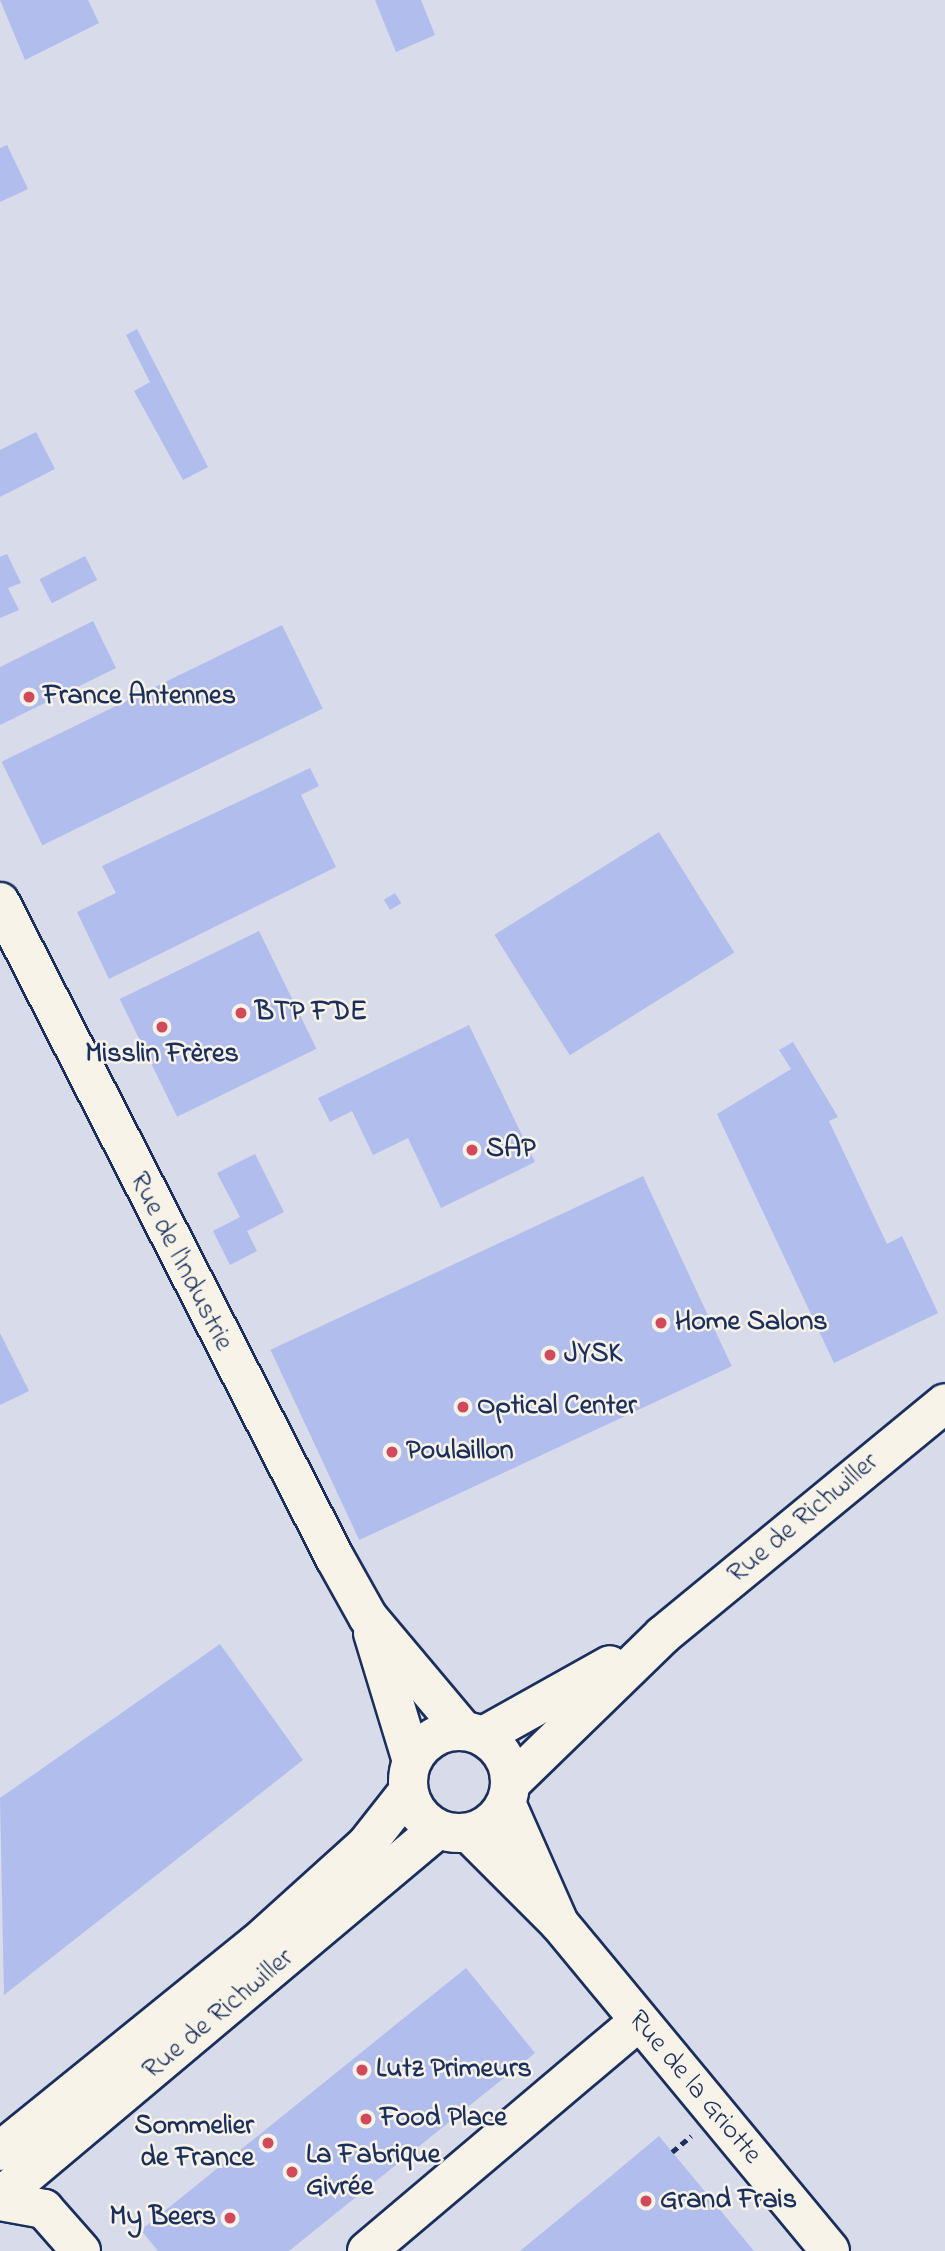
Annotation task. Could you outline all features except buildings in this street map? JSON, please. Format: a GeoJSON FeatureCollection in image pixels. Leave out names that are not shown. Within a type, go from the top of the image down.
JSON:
{"type":"FeatureCollection","features":[{"type":"Feature","properties":{"kind":"street","name":"Rue de l'Industrie"},"geometry":{"type":"LineString","coordinates":[[0,902],[246,1392],[368,1617],[472,1732]]}},
{"type":"Feature","properties":{"kind":"street","name":"Rue de Richwiller"},"geometry":{"type":"LineString","coordinates":[[509,1792],[663,1634],[945,1403]]}},
{"type":"Feature","properties":{"kind":"street","name":"Rue de l'Industrie"},"geometry":{"type":"LineString","coordinates":[[368,1617],[409,1776]]}},
{"type":"Feature","properties":{"kind":"street","name":"Rue de Richwiller"},"geometry":{"type":"LineString","coordinates":[[472,1732],[663,1634]]}},
{"type":"Feature","properties":{"kind":"street"},"geometry":{"type":"LineString","coordinates":[[472,1732],[504,1751],[509,1792],[490,1822],[453,1832],[409,1776],[430,1741],[472,1732]]}},
{"type":"Feature","properties":{"kind":"street","name":"Rue de Richwiller"},"geometry":{"type":"LineString","coordinates":[[0,2151],[256,1944],[366,1845],[409,1776]]}},
{"type":"Feature","properties":{"kind":"street","name":"Rue de la Griotte"},"geometry":{"type":"LineString","coordinates":[[509,1792],[559,1923]]}},
{"type":"Feature","properties":{"kind":"street","name":"Rue de Richwiller"},"geometry":{"type":"LineString","coordinates":[[0,2199],[453,1832]]}},
{"type":"Feature","properties":{"kind":"street","name":"Rue de la Griotte"},"geometry":{"type":"LineString","coordinates":[[453,1832],[559,1923],[830,2251]]}},
{"type":"Feature","properties":{"kind":"street"},"geometry":{"type":"LineString","coordinates":[[367,2251],[639,2021]]}},
{"type":"Feature","properties":{"kind":"street"},"geometry":{"type":"LineString","coordinates":[[0,2199],[44,2209],[81,2251]]}},
{"type":"Feature","properties":{"kind":"path"},"geometry":{"type":"LineString","coordinates":[[672,2152],[700,2129]]}},
{"type":"Feature","properties":{"kind":"shaded area"},"geometry":{"type":"Polygon","coordinates":[[[0,0],[945,0],[945,2251],[0,2251],[0,0]]]}},
{"type":"Feature","properties":{"kind":"place","name":"France Antennes"},"geometry":{"type":"Point","coordinates":[29,697]}},
{"type":"Feature","properties":{"kind":"place","name":"BTP FDE"},"geometry":{"type":"Point","coordinates":[241,1013]}},
{"type":"Feature","properties":{"kind":"place","name":"Misslin Frères"},"geometry":{"type":"Point","coordinates":[162,1027]}},
{"type":"Feature","properties":{"kind":"place","name":"SAP"},"geometry":{"type":"Point","coordinates":[472,1150]}},
{"type":"Feature","properties":{"kind":"place","name":"Home Salons"},"geometry":{"type":"Point","coordinates":[661,1323]}},
{"type":"Feature","properties":{"kind":"place","name":"JYSK"},"geometry":{"type":"Point","coordinates":[550,1355]}},
{"type":"Feature","properties":{"kind":"place","name":"Optical Center"},"geometry":{"type":"Point","coordinates":[463,1407]}},
{"type":"Feature","properties":{"kind":"place","name":"Poulaillon"},"geometry":{"type":"Point","coordinates":[392,1452]}},
{"type":"Feature","properties":{"kind":"place","name":"Lutz Primeurs"},"geometry":{"type":"Point","coordinates":[362,2070]}},
{"type":"Feature","properties":{"kind":"place","name":"Food Place"},"geometry":{"type":"Point","coordinates":[366,2119]}},
{"type":"Feature","properties":{"kind":"place","name":"Sommelier de France"},"geometry":{"type":"Point","coordinates":[268,2143]}},
{"type":"Feature","properties":{"kind":"place","name":"La Fabrique Givrée"},"geometry":{"type":"Point","coordinates":[292,2172]}},
{"type":"Feature","properties":{"kind":"place","name":"Grand Frais"},"geometry":{"type":"Point","coordinates":[646,2201]}},
{"type":"Feature","properties":{"kind":"place","name":"My Beers"},"geometry":{"type":"Point","coordinates":[230,2218]}}]}
